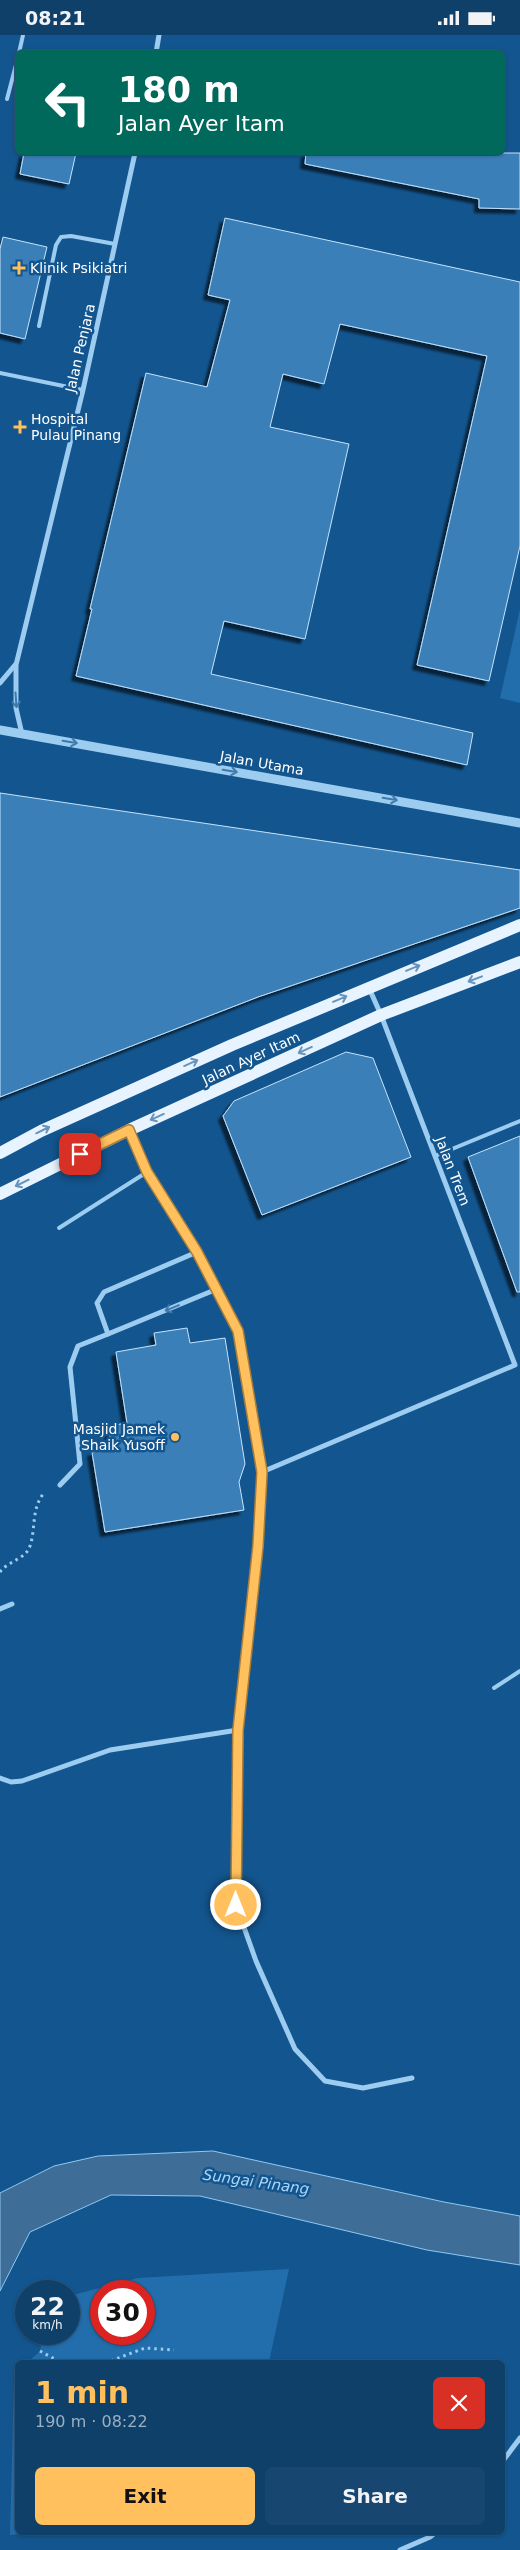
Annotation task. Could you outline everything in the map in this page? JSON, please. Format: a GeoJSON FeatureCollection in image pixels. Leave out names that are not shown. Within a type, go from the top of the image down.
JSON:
{"type":"FeatureCollection","features":[{"type":"Feature","properties":{"kind":"main road","name":"Jalan Ayer Itam"},"geometry":{"type":"LineString","coordinates":[[0,1153],[40,1131],[223,1049],[520,925]]}},
{"type":"Feature","properties":{"kind":"main road","name":"Jalan Ayer Itam"},"geometry":{"type":"LineString","coordinates":[[0,1194],[129,1130],[381,1015],[520,961]]}},
{"type":"Feature","properties":{"kind":"street"},"geometry":{"type":"LineString","coordinates":[[157,50],[160,35]]}},
{"type":"Feature","properties":{"kind":"street","name":"Jalan Penjara"},"geometry":{"type":"LineString","coordinates":[[22,734],[16,708],[16,665],[83,390],[134,155]]}},
{"type":"Feature","properties":{"kind":"street","name":"Jalan Penjara"},"geometry":{"type":"LineString","coordinates":[[0,683],[16,665]]}},
{"type":"Feature","properties":{"kind":"street","name":"Jalan Utama"},"geometry":{"type":"LineString","coordinates":[[0,730],[520,823]]}},
{"type":"Feature","properties":{"kind":"street","name":"Jalan Trem"},"geometry":{"type":"LineString","coordinates":[[368,987],[381,1015],[515,1365]]}},
{"type":"Feature","properties":{"kind":"street"},"geometry":{"type":"LineString","coordinates":[[129,1130],[147,1172],[197,1252],[238,1331],[262,1472],[258,1546],[238,1730],[236,1905],[256,1961],[295,2049],[325,2081],[363,2088],[412,2078]]}},
{"type":"Feature","properties":{"kind":"street"},"geometry":{"type":"LineString","coordinates":[[108,1334],[97,1303],[104,1292],[197,1252]]}},
{"type":"Feature","properties":{"kind":"street"},"geometry":{"type":"LineString","coordinates":[[60,1485],[80,1463],[70,1367],[78,1345],[217,1289]]}},
{"type":"Feature","properties":{"kind":"street"},"geometry":{"type":"LineString","coordinates":[[262,1472],[515,1365]]}},
{"type":"Feature","properties":{"kind":"street"},"geometry":{"type":"LineString","coordinates":[[0,1609],[12,1604]]}},
{"type":"Feature","properties":{"kind":"street"},"geometry":{"type":"LineString","coordinates":[[0,1777],[11,1782],[22,1781],[110,1750],[238,1730]]}},
{"type":"Feature","properties":{"kind":"street"},"geometry":{"type":"LineString","coordinates":[[505,2458],[520,2438]]}},
{"type":"Feature","properties":{"kind":"street"},"geometry":{"type":"LineString","coordinates":[[400,2550],[432,2535]]}},
{"type":"Feature","properties":{"kind":"lane"},"geometry":{"type":"LineString","coordinates":[[19,50],[23,35]]}},
{"type":"Feature","properties":{"kind":"lane"},"geometry":{"type":"LineString","coordinates":[[7,99],[15,68]]}},
{"type":"Feature","properties":{"kind":"lane"},"geometry":{"type":"LineString","coordinates":[[39,326],[56,245],[61,237],[71,236],[115,244]]}},
{"type":"Feature","properties":{"kind":"lane"},"geometry":{"type":"LineString","coordinates":[[0,373],[83,390]]}},
{"type":"Feature","properties":{"kind":"lane"},"geometry":{"type":"LineString","coordinates":[[435,1156],[520,1121]]}},
{"type":"Feature","properties":{"kind":"lane"},"geometry":{"type":"LineString","coordinates":[[59,1228],[147,1172]]}},
{"type":"Feature","properties":{"kind":"lane"},"geometry":{"type":"LineString","coordinates":[[515,1365],[520,1370]]}},
{"type":"Feature","properties":{"kind":"lane"},"geometry":{"type":"LineString","coordinates":[[494,1688],[520,1671]]}},
{"type":"Feature","properties":{"kind":"path"},"geometry":{"type":"LineString","coordinates":[[0,1571],[6,1563],[23,1556],[30,1547],[37,1501],[46,1490],[60,1485]]}},
{"type":"Feature","properties":{"kind":"path"},"geometry":{"type":"LineString","coordinates":[[113,2360],[145,2348],[174,2349]]}},
{"type":"Feature","properties":{"kind":"path"},"geometry":{"type":"LineString","coordinates":[[40,2351],[56,2360]]}},
{"type":"Feature","properties":{"kind":"shaded area"},"geometry":{"type":"Polygon","coordinates":[[[520,609],[520,703],[500,698],[520,609]]]}},
{"type":"Feature","properties":{"kind":"shaded area"},"geometry":{"type":"Polygon","coordinates":[[[289,2269],[269,2360],[30,2360],[40,2351],[41,2345],[80,2345],[80,2293],[90,2291],[90,2345],[155,2345],[155,2280],[130,2280],[289,2269]]]}},
{"type":"Feature","properties":{"kind":"shaded area"},"geometry":{"type":"Polygon","coordinates":[[[15,2380],[15,2534],[10,2535],[15,2380]]]}},
{"type":"Feature","properties":{"kind":"water","name":"Sungai Pinang"},"geometry":{"type":"Polygon","coordinates":[[[213,2151],[444,2202],[520,2216],[520,2265],[427,2250],[200,2196],[111,2195],[30,2232],[0,2291],[0,2193],[54,2166],[98,2156],[213,2151]]]}},
{"type":"Feature","properties":{"kind":"building"},"geometry":{"type":"Polygon","coordinates":[[[505,153],[520,153],[520,209],[479,208],[479,199],[305,164],[306,155],[505,155],[505,153]]]}},
{"type":"Feature","properties":{"kind":"building"},"geometry":{"type":"Polygon","coordinates":[[[24,155],[76,155],[69,184],[20,174],[24,155]]]}},
{"type":"Feature","properties":{"kind":"building"},"geometry":{"type":"Polygon","coordinates":[[[225,218],[520,282],[520,546],[489,681],[417,665],[487,356],[340,324],[324,384],[283,374],[270,427],[349,444],[305,639],[224,621],[211,674],[473,733],[467,765],[76,676],[146,373],[207,387],[230,300],[208,295],[225,218]]]}},
{"type":"Feature","properties":{"kind":"building"},"geometry":{"type":"Polygon","coordinates":[[[3,237],[47,247],[25,339],[0,333],[0,249],[3,237]]]}},
{"type":"Feature","properties":{"kind":"building"},"geometry":{"type":"Polygon","coordinates":[[[0,793],[520,870],[520,908],[258,997],[0,1097],[0,793]]]}},
{"type":"Feature","properties":{"kind":"building"},"geometry":{"type":"Polygon","coordinates":[[[346,1052],[373,1058],[411,1157],[262,1215],[223,1116],[234,1101],[346,1052]]]}},
{"type":"Feature","properties":{"kind":"building"},"geometry":{"type":"Polygon","coordinates":[[[520,1136],[520,1292],[517,1292],[468,1157],[520,1136]]]}},
{"type":"Feature","properties":{"kind":"building","name":"Masjid Jamek Shaik Yusoff"},"geometry":{"type":"Polygon","coordinates":[[[187,1328],[190,1343],[225,1338],[245,1464],[239,1482],[244,1510],[105,1532],[92,1452],[112,1449],[108,1426],[127,1423],[116,1352],[156,1345],[154,1333],[187,1328]]]}},
{"type":"Feature","properties":{"kind":"place","name":"Klinik Psikiatri"},"geometry":{"type":"Point","coordinates":[19,268]}},
{"type":"Feature","properties":{"kind":"place","name":"Hospital Pulau Pinang"},"geometry":{"type":"Point","coordinates":[20,427]}},
{"type":"Feature","properties":{"kind":"place","name":"Masjid Jamek Shaik Yusoff"},"geometry":{"type":"Point","coordinates":[175,1437]}},
{"type":"Feature","properties":{"kind":"route"},"geometry":{"type":"LineString","coordinates":[[80,1154],[129,1130],[147,1172],[197,1252],[238,1331],[262,1472],[258,1546],[238,1730],[236,1905]]}}]}
